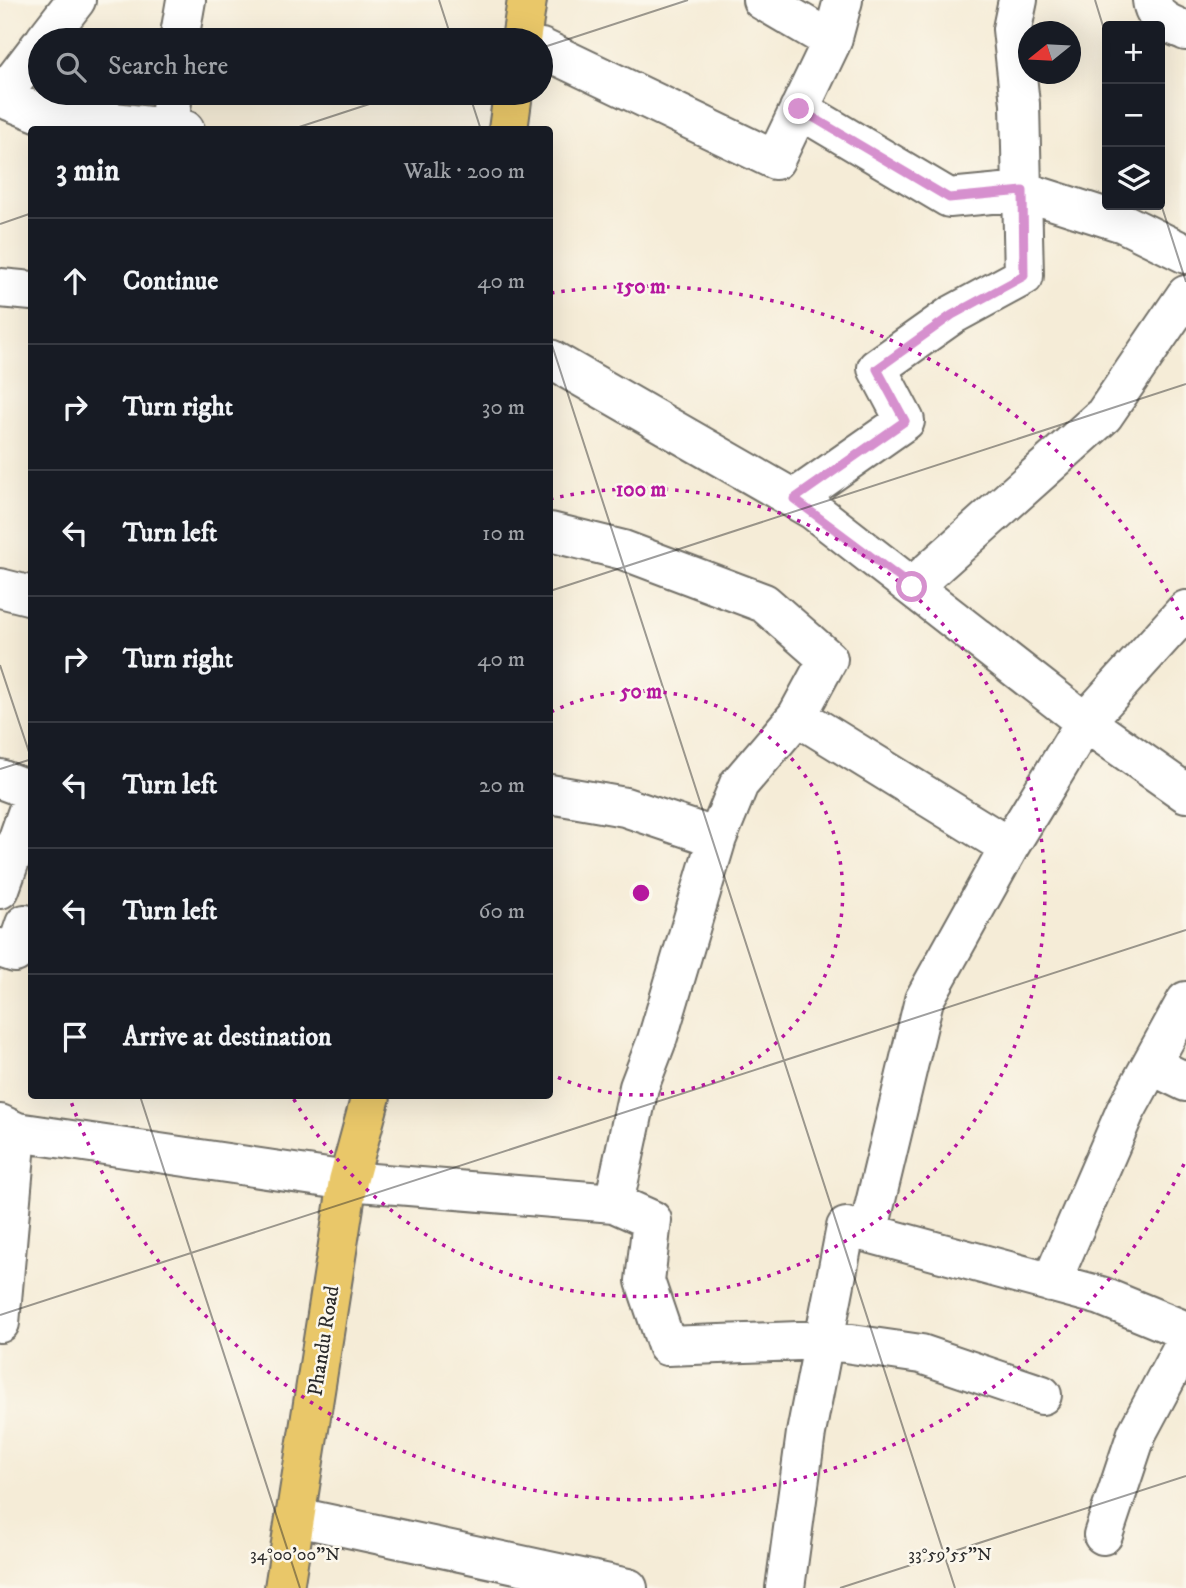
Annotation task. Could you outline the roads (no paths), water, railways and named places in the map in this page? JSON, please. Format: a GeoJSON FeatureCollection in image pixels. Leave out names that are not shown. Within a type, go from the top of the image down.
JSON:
{"type":"FeatureCollection","features":[{"type":"Feature","properties":{"kind":"main road"},"geometry":{"type":"LineString","coordinates":[[527,0],[527,28]]}},
{"type":"Feature","properties":{"kind":"main road"},"geometry":{"type":"LineString","coordinates":[[509,126],[511,105]]}},
{"type":"Feature","properties":{"kind":"main road","name":"Phandu Road"},"geometry":{"type":"LineString","coordinates":[[284,1588],[348,1181],[370,1099]]}},
{"type":"Feature","properties":{"kind":"street"},"geometry":{"type":"LineString","coordinates":[[54,28],[76,0]]}},
{"type":"Feature","properties":{"kind":"street"},"geometry":{"type":"LineString","coordinates":[[180,28],[186,0]]}},
{"type":"Feature","properties":{"kind":"street"},"geometry":{"type":"LineString","coordinates":[[762,0],[832,41]]}},
{"type":"Feature","properties":{"kind":"street"},"geometry":{"type":"LineString","coordinates":[[553,54],[775,160],[832,41],[843,0]]}},
{"type":"Feature","properties":{"kind":"street"},"geometry":{"type":"LineString","coordinates":[[794,499],[905,421],[877,369],[952,315],[1024,276],[1020,104],[1012,29],[1018,0]]}},
{"type":"Feature","properties":{"kind":"street"},"geometry":{"type":"LineString","coordinates":[[1152,0],[1153,8],[1164,22],[1186,31]]}},
{"type":"Feature","properties":{"kind":"street"},"geometry":{"type":"LineString","coordinates":[[28,62],[1,97],[42,114],[175,116]]}},
{"type":"Feature","properties":{"kind":"street"},"geometry":{"type":"LineString","coordinates":[[799,109],[949,198],[1023,191],[1123,223],[1186,254]]}},
{"type":"Feature","properties":{"kind":"street"},"geometry":{"type":"LineString","coordinates":[[0,288],[28,291]]}},
{"type":"Feature","properties":{"kind":"street"},"geometry":{"type":"LineString","coordinates":[[912,587],[1104,415],[1186,295]]}},
{"type":"Feature","properties":{"kind":"street"},"geometry":{"type":"LineString","coordinates":[[553,361],[794,499],[1086,722],[1186,793]]}},
{"type":"Feature","properties":{"kind":"street"},"geometry":{"type":"LineString","coordinates":[[553,533],[623,550],[764,603],[828,659],[797,716],[739,784],[718,838],[657,1040],[639,1087],[614,1203]]}},
{"type":"Feature","properties":{"kind":"street"},"geometry":{"type":"LineString","coordinates":[[0,588],[28,595]]}},
{"type":"Feature","properties":{"kind":"street"},"geometry":{"type":"LineString","coordinates":[[868,1233],[924,1000],[1009,846],[1086,722],[1186,610]]}},
{"type":"Feature","properties":{"kind":"street"},"geometry":{"type":"LineString","coordinates":[[797,716],[1009,846]]}},
{"type":"Feature","properties":{"kind":"street"},"geometry":{"type":"LineString","coordinates":[[0,779],[28,790]]}},
{"type":"Feature","properties":{"kind":"street"},"geometry":{"type":"LineString","coordinates":[[553,795],[625,807],[718,838]]}},
{"type":"Feature","properties":{"kind":"street"},"geometry":{"type":"LineString","coordinates":[[0,888],[28,810]]}},
{"type":"Feature","properties":{"kind":"street"},"geometry":{"type":"LineString","coordinates":[[0,948],[15,953],[25,924],[28,925]]}},
{"type":"Feature","properties":{"kind":"street"},"geometry":{"type":"LineString","coordinates":[[1051,1283],[1125,1112],[1186,1001]]}},
{"type":"Feature","properties":{"kind":"street"},"geometry":{"type":"LineString","coordinates":[[1151,1065],[1186,1082]]}},
{"type":"Feature","properties":{"kind":"street"},"geometry":{"type":"LineString","coordinates":[[0,1323],[6,1131],[348,1181],[614,1203],[652,1220],[645,1281],[667,1346],[824,1340],[921,1354],[1042,1395]]}},
{"type":"Feature","properties":{"kind":"street"},"geometry":{"type":"LineString","coordinates":[[785,1588],[806,1433],[846,1227],[1101,1296],[1186,1331]]}},
{"type":"Feature","properties":{"kind":"street"},"geometry":{"type":"LineString","coordinates":[[1103,1535],[1137,1433],[1186,1341]]}},
{"type":"Feature","properties":{"kind":"street"},"geometry":{"type":"LineString","coordinates":[[297,1517],[628,1588]]}}]}
